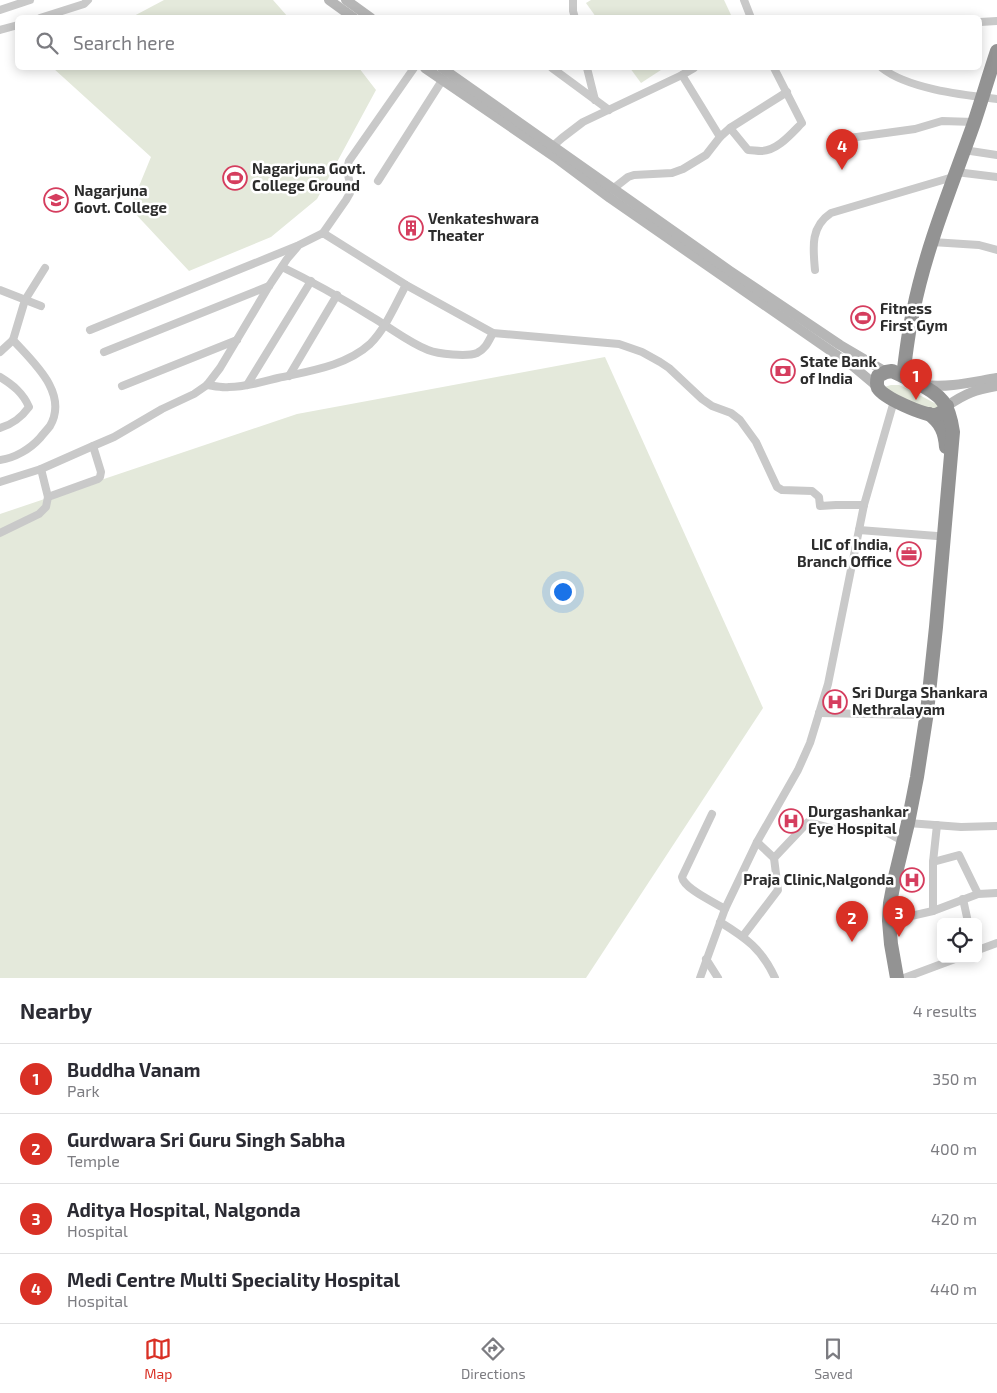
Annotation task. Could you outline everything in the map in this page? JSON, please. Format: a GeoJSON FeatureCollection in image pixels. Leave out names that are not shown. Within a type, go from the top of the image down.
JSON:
{"type":"FeatureCollection","features":[{"type":"Feature","properties":{"kind":"highway"},"geometry":{"type":"LineString","coordinates":[[894,373],[910,326],[932,242],[997,51]]}},
{"type":"Feature","properties":{"kind":"highway"},"geometry":{"type":"LineString","coordinates":[[891,978],[884,946],[884,903],[922,715],[936,536],[946,446],[945,435],[936,419],[929,414],[894,401],[883,394],[876,382],[878,376],[894,373],[935,392],[948,406],[953,432],[927,712],[917,777],[890,904],[891,944],[897,978]]}},
{"type":"Feature","properties":{"kind":"highway"},"geometry":{"type":"LineString","coordinates":[[929,414],[940,414],[948,406]]}},
{"type":"Feature","properties":{"kind":"main road"},"geometry":{"type":"LineString","coordinates":[[328,0],[350,15]]}},
{"type":"Feature","properties":{"kind":"main road"},"geometry":{"type":"LineString","coordinates":[[351,1],[367,15]]}},
{"type":"Feature","properties":{"kind":"main road"},"geometry":{"type":"LineString","coordinates":[[447,72],[826,336],[894,373]]}},
{"type":"Feature","properties":{"kind":"main road"},"geometry":{"type":"LineString","coordinates":[[447,72],[610,198],[854,367],[879,388]]}},
{"type":"Feature","properties":{"kind":"main road"},"geometry":{"type":"LineString","coordinates":[[918,384],[938,387],[953,386],[997,378]]}},
{"type":"Feature","properties":{"kind":"main road"},"geometry":{"type":"LineString","coordinates":[[948,406],[963,395],[979,389],[997,386]]}},
{"type":"Feature","properties":{"kind":"street"},"geometry":{"type":"LineString","coordinates":[[0,10],[30,0]]}},
{"type":"Feature","properties":{"kind":"street"},"geometry":{"type":"LineString","coordinates":[[49,15],[84,4],[88,0]]}},
{"type":"Feature","properties":{"kind":"street"},"geometry":{"type":"LineString","coordinates":[[573,0],[574,15]]}},
{"type":"Feature","properties":{"kind":"street"},"geometry":{"type":"LineString","coordinates":[[744,0],[750,15]]}},
{"type":"Feature","properties":{"kind":"street"},"geometry":{"type":"LineString","coordinates":[[982,22],[997,21]]}},
{"type":"Feature","properties":{"kind":"street"},"geometry":{"type":"LineString","coordinates":[[0,30],[15,26]]}},
{"type":"Feature","properties":{"kind":"street"},"geometry":{"type":"LineString","coordinates":[[90,330],[299,245],[323,233],[350,193],[347,169],[349,161],[413,70]]}},
{"type":"Feature","properties":{"kind":"street"},"geometry":{"type":"LineString","coordinates":[[555,70],[609,110]]}},
{"type":"Feature","properties":{"kind":"street"},"geometry":{"type":"LineString","coordinates":[[588,70],[596,100]]}},
{"type":"Feature","properties":{"kind":"street"},"geometry":{"type":"LineString","coordinates":[[553,146],[582,122],[691,70]]}},
{"type":"Feature","properties":{"kind":"street"},"geometry":{"type":"LineString","coordinates":[[730,128],[748,150],[761,151],[770,149],[784,141],[802,123],[775,70]]}},
{"type":"Feature","properties":{"kind":"street"},"geometry":{"type":"LineString","coordinates":[[885,70],[905,82],[950,92],[997,99]]}},
{"type":"Feature","properties":{"kind":"street"},"geometry":{"type":"LineString","coordinates":[[378,182],[447,72]]}},
{"type":"Feature","properties":{"kind":"street"},"geometry":{"type":"LineString","coordinates":[[682,75],[720,137]]}},
{"type":"Feature","properties":{"kind":"street"},"geometry":{"type":"LineString","coordinates":[[614,188],[628,177],[634,175],[672,173],[683,169],[706,156],[720,137],[730,128],[787,92]]}},
{"type":"Feature","properties":{"kind":"street"},"geometry":{"type":"LineString","coordinates":[[842,139],[915,129],[942,121],[974,122]]}},
{"type":"Feature","properties":{"kind":"street"},"geometry":{"type":"LineString","coordinates":[[964,150],[997,155]]}},
{"type":"Feature","properties":{"kind":"street"},"geometry":{"type":"LineString","coordinates":[[815,270],[816,229],[822,219],[831,213],[955,175],[997,178]]}},
{"type":"Feature","properties":{"kind":"street"},"geometry":{"type":"LineString","coordinates":[[323,233],[406,285],[493,333],[619,344],[642,352],[669,368],[712,406],[731,413],[740,420],[756,442],[778,487],[782,490],[812,492],[819,497],[820,506],[864,505]]}},
{"type":"Feature","properties":{"kind":"street"},"geometry":{"type":"LineString","coordinates":[[932,242],[979,245],[997,250]]}},
{"type":"Feature","properties":{"kind":"street"},"geometry":{"type":"LineString","coordinates":[[0,482],[40,469],[114,437],[162,409],[194,394],[206,385],[220,368],[269,286],[299,245]]}},
{"type":"Feature","properties":{"kind":"street"},"geometry":{"type":"LineString","coordinates":[[282,267],[337,295],[403,337],[431,351],[461,355],[478,353],[486,346],[493,333]]}},
{"type":"Feature","properties":{"kind":"street"},"geometry":{"type":"LineString","coordinates":[[0,352],[13,340],[25,300],[45,268]]}},
{"type":"Feature","properties":{"kind":"street"},"geometry":{"type":"LineString","coordinates":[[247,385],[311,281]]}},
{"type":"Feature","properties":{"kind":"street"},"geometry":{"type":"LineString","coordinates":[[206,385],[229,387],[247,385],[326,366],[352,356],[370,344],[384,324],[406,285]]}},
{"type":"Feature","properties":{"kind":"street"},"geometry":{"type":"LineString","coordinates":[[104,352],[269,286]]}},
{"type":"Feature","properties":{"kind":"street"},"geometry":{"type":"LineString","coordinates":[[0,290],[41,306]]}},
{"type":"Feature","properties":{"kind":"street"},"geometry":{"type":"LineString","coordinates":[[289,376],[337,295]]}},
{"type":"Feature","properties":{"kind":"street"},"geometry":{"type":"LineString","coordinates":[[0,460],[10,459],[37,441],[50,426],[55,411],[52,387],[13,340]]}},
{"type":"Feature","properties":{"kind":"street"},"geometry":{"type":"LineString","coordinates":[[122,386],[237,340]]}},
{"type":"Feature","properties":{"kind":"street"},"geometry":{"type":"LineString","coordinates":[[0,377],[16,387],[29,407],[23,417],[10,425],[0,428]]}},
{"type":"Feature","properties":{"kind":"street"},"geometry":{"type":"LineString","coordinates":[[700,978],[725,908],[757,842],[798,770],[810,743],[828,684],[864,505],[894,401]]}},
{"type":"Feature","properties":{"kind":"street"},"geometry":{"type":"LineString","coordinates":[[48,497],[100,477],[101,472],[93,446]]}},
{"type":"Feature","properties":{"kind":"street"},"geometry":{"type":"LineString","coordinates":[[0,533],[39,514],[46,507],[48,497],[40,469]]}},
{"type":"Feature","properties":{"kind":"street"},"geometry":{"type":"LineString","coordinates":[[859,530],[936,536]]}},
{"type":"Feature","properties":{"kind":"street"},"geometry":{"type":"LineString","coordinates":[[819,713],[922,715]]}},
{"type":"Feature","properties":{"kind":"street"},"geometry":{"type":"LineString","coordinates":[[712,814],[682,876],[688,887],[725,908]]}},
{"type":"Feature","properties":{"kind":"street"},"geometry":{"type":"LineString","coordinates":[[774,858],[808,822],[839,830],[877,827],[898,839]]}},
{"type":"Feature","properties":{"kind":"street"},"geometry":{"type":"LineString","coordinates":[[908,823],[961,827],[997,826]]}},
{"type":"Feature","properties":{"kind":"street"},"geometry":{"type":"LineString","coordinates":[[933,911],[933,862],[937,825]]}},
{"type":"Feature","properties":{"kind":"street"},"geometry":{"type":"LineString","coordinates":[[743,936],[778,890],[774,858],[757,842]]}},
{"type":"Feature","properties":{"kind":"street"},"geometry":{"type":"LineString","coordinates":[[933,862],[959,855],[978,894]]}},
{"type":"Feature","properties":{"kind":"street"},"geometry":{"type":"LineString","coordinates":[[889,921],[933,911],[978,894],[997,893]]}},
{"type":"Feature","properties":{"kind":"street"},"geometry":{"type":"LineString","coordinates":[[963,899],[967,918]]}},
{"type":"Feature","properties":{"kind":"street"},"geometry":{"type":"LineString","coordinates":[[720,922],[743,936],[760,953],[775,978]]}},
{"type":"Feature","properties":{"kind":"street"},"geometry":{"type":"LineString","coordinates":[[982,949],[997,943]]}},
{"type":"Feature","properties":{"kind":"street"},"geometry":{"type":"LineString","coordinates":[[706,959],[718,978]]}},
{"type":"Feature","properties":{"kind":"street"},"geometry":{"type":"LineString","coordinates":[[904,978],[944,963]]}},
{"type":"Feature","properties":{"kind":"shaded area"},"geometry":{"type":"Polygon","coordinates":[[[164,0],[273,0],[286,15],[136,15],[164,0]]]}},
{"type":"Feature","properties":{"kind":"shaded area"},"geometry":{"type":"Polygon","coordinates":[[[591,0],[724,0],[731,15],[595,15],[586,3],[591,0]]]}},
{"type":"Feature","properties":{"kind":"shaded area","name":"Nagarjuna Govt. College Ground"},"geometry":{"type":"Polygon","coordinates":[[[55,70],[361,70],[376,90],[317,199],[271,237],[189,271],[130,208],[151,157],[55,70]]]}},
{"type":"Feature","properties":{"kind":"shaded area"},"geometry":{"type":"Polygon","coordinates":[[[631,70],[661,70],[641,83],[631,70]]]}},
{"type":"Feature","properties":{"kind":"shaded area"},"geometry":{"type":"Polygon","coordinates":[[[605,357],[763,708],[586,978],[0,978],[0,514],[297,414],[605,357]]]}},
{"type":"Feature","properties":{"kind":"shaded area"},"geometry":{"type":"Polygon","coordinates":[[[899,385],[940,406],[934,412],[894,396],[884,387],[899,385]]]}},
{"type":"Feature","properties":{"kind":"place","name":"Medi Centre Multi Speciality Hospital"},"geometry":{"type":"Point","coordinates":[842,170]}},
{"type":"Feature","properties":{"kind":"place","name":"Nagarjuna Govt. College Ground"},"geometry":{"type":"Point","coordinates":[235,178]}},
{"type":"Feature","properties":{"kind":"place","name":"Nagarjuna Govt. College"},"geometry":{"type":"Point","coordinates":[56,200]}},
{"type":"Feature","properties":{"kind":"place","name":"Venkateshwara Theater"},"geometry":{"type":"Point","coordinates":[411,228]}},
{"type":"Feature","properties":{"kind":"place","name":"Fitness First Gym"},"geometry":{"type":"Point","coordinates":[863,318]}},
{"type":"Feature","properties":{"kind":"place","name":"State Bank of India"},"geometry":{"type":"Point","coordinates":[783,371]}},
{"type":"Feature","properties":{"kind":"place","name":"Buddha Vanam"},"geometry":{"type":"Point","coordinates":[916,400]}},
{"type":"Feature","properties":{"kind":"place","name":"LIC of India, Branch Office"},"geometry":{"type":"Point","coordinates":[909,554]}},
{"type":"Feature","properties":{"kind":"place","name":"Sri Durga Shankara Nethralayam"},"geometry":{"type":"Point","coordinates":[835,702]}},
{"type":"Feature","properties":{"kind":"place","name":"Durgashankar Eye Hospital"},"geometry":{"type":"Point","coordinates":[791,821]}},
{"type":"Feature","properties":{"kind":"place","name":"Praja Clinic,Nalgonda"},"geometry":{"type":"Point","coordinates":[912,880]}},
{"type":"Feature","properties":{"kind":"place","name":"Aditya Hospital, Nalgonda"},"geometry":{"type":"Point","coordinates":[899,937]}},
{"type":"Feature","properties":{"kind":"place","name":"Gurdwara Sri Guru Singh Sabha"},"geometry":{"type":"Point","coordinates":[852,942]}}]}
